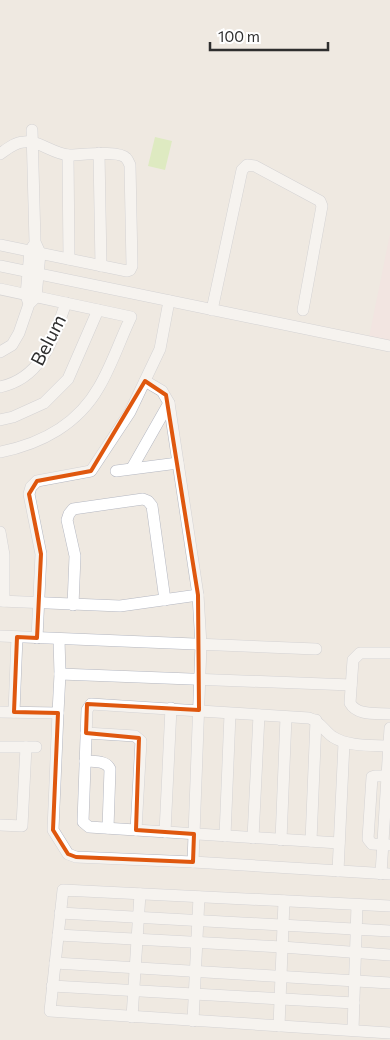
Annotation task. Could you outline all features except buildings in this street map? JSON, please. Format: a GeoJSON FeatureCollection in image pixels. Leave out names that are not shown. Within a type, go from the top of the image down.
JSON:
{"type":"FeatureCollection","features":[{"type":"Feature","properties":{"kind":"street"},"geometry":{"type":"LineString","coordinates":[[0,352],[12,345],[16,339],[30,299],[35,249],[32,130]]}},
{"type":"Feature","properties":{"kind":"street"},"geometry":{"type":"LineString","coordinates":[[0,154],[12,145],[32,142],[58,153],[68,155],[100,153],[121,155],[126,158],[130,165],[132,266],[130,270],[126,271],[69,259],[35,249],[0,245]]}},
{"type":"Feature","properties":{"kind":"street"},"geometry":{"type":"LineString","coordinates":[[100,153],[101,266]]}},
{"type":"Feature","properties":{"kind":"street"},"geometry":{"type":"LineString","coordinates":[[68,155],[69,259]]}},
{"type":"Feature","properties":{"kind":"street"},"geometry":{"type":"LineString","coordinates":[[212,310],[242,170],[247,164],[255,166],[320,201],[322,206],[303,310]]}},
{"type":"Feature","properties":{"kind":"street"},"geometry":{"type":"LineString","coordinates":[[0,266],[390,346]]}},
{"type":"Feature","properties":{"kind":"street"},"geometry":{"type":"LineString","coordinates":[[0,289],[30,299],[66,303],[131,317],[99,387],[80,413],[54,433],[21,448],[0,452]]}},
{"type":"Feature","properties":{"kind":"street"},"geometry":{"type":"LineString","coordinates":[[37,638],[41,554],[29,494],[31,487],[37,481],[91,471],[130,412],[160,349],[169,301]]}},
{"type":"Feature","properties":{"kind":"street","name":"Belum"},"geometry":{"type":"LineString","coordinates":[[0,387],[12,384],[30,374],[44,356],[66,303]]}},
{"type":"Feature","properties":{"kind":"street"},"geometry":{"type":"LineString","coordinates":[[0,420],[13,417],[44,403],[68,379],[98,310]]}},
{"type":"Feature","properties":{"kind":"street"},"geometry":{"type":"LineString","coordinates":[[145,381],[166,395],[169,403],[198,595],[202,645],[193,862]]}},
{"type":"Feature","properties":{"kind":"street"},"geometry":{"type":"LineString","coordinates":[[132,468],[169,403]]}},
{"type":"Feature","properties":{"kind":"street"},"geometry":{"type":"LineString","coordinates":[[116,471],[178,463]]}},
{"type":"Feature","properties":{"kind":"street"},"geometry":{"type":"LineString","coordinates":[[73,605],[75,556],[67,520],[69,514],[73,509],[143,499],[152,506],[165,600]]}},
{"type":"Feature","properties":{"kind":"street"},"geometry":{"type":"LineString","coordinates":[[0,532],[4,555],[2,601],[120,606],[198,595]]}},
{"type":"Feature","properties":{"kind":"street"},"geometry":{"type":"LineString","coordinates":[[0,636],[316,650]]}},
{"type":"Feature","properties":{"kind":"street"},"geometry":{"type":"LineString","coordinates":[[14,712],[18,637]]}},
{"type":"Feature","properties":{"kind":"street"},"geometry":{"type":"LineString","coordinates":[[59,639],[60,674],[53,830],[68,854],[76,857],[385,874],[390,728]]}},
{"type":"Feature","properties":{"kind":"street"},"geometry":{"type":"LineString","coordinates":[[390,653],[360,653],[353,660],[350,703],[353,708],[361,712],[390,714]]}},
{"type":"Feature","properties":{"kind":"street"},"geometry":{"type":"LineString","coordinates":[[60,674],[351,685]]}},
{"type":"Feature","properties":{"kind":"street"},"geometry":{"type":"LineString","coordinates":[[339,843],[90,827],[85,825],[83,822],[87,710],[91,704],[309,718],[316,720],[331,735],[344,743],[389,746]]}},
{"type":"Feature","properties":{"kind":"street"},"geometry":{"type":"LineString","coordinates":[[165,832],[171,708]]}},
{"type":"Feature","properties":{"kind":"street"},"geometry":{"type":"LineString","coordinates":[[0,712],[58,713]]}},
{"type":"Feature","properties":{"kind":"street"},"geometry":{"type":"LineString","coordinates":[[225,836],[230,714]]}},
{"type":"Feature","properties":{"kind":"street"},"geometry":{"type":"LineString","coordinates":[[253,838],[259,715]]}},
{"type":"Feature","properties":{"kind":"street"},"geometry":{"type":"LineString","coordinates":[[281,840],[286,717]]}},
{"type":"Feature","properties":{"kind":"street"},"geometry":{"type":"LineString","coordinates":[[311,842],[316,720]]}},
{"type":"Feature","properties":{"kind":"street"},"geometry":{"type":"LineString","coordinates":[[86,733],[135,736],[141,741],[136,830]]}},
{"type":"Feature","properties":{"kind":"street"},"geometry":{"type":"LineString","coordinates":[[338,871],[344,743]]}},
{"type":"Feature","properties":{"kind":"street"},"geometry":{"type":"LineString","coordinates":[[0,747],[31,747],[22,826],[0,825]]}},
{"type":"Feature","properties":{"kind":"street"},"geometry":{"type":"LineString","coordinates":[[85,761],[104,763],[110,769],[108,828]]}},
{"type":"Feature","properties":{"kind":"street"},"geometry":{"type":"LineString","coordinates":[[390,906],[62,890],[50,1011],[390,1033]]}},
{"type":"Feature","properties":{"kind":"street"},"geometry":{"type":"LineString","coordinates":[[132,1017],[140,894]]}},
{"type":"Feature","properties":{"kind":"street"},"geometry":{"type":"LineString","coordinates":[[193,1020],[200,897]]}},
{"type":"Feature","properties":{"kind":"street"},"geometry":{"type":"LineString","coordinates":[[279,1026],[284,901]]}},
{"type":"Feature","properties":{"kind":"street"},"geometry":{"type":"LineString","coordinates":[[353,1030],[357,905]]}},
{"type":"Feature","properties":{"kind":"street"},"geometry":{"type":"LineString","coordinates":[[60,913],[390,931]]}},
{"type":"Feature","properties":{"kind":"street"},"geometry":{"type":"LineString","coordinates":[[58,935],[390,955]]}},
{"type":"Feature","properties":{"kind":"street"},"geometry":{"type":"LineString","coordinates":[[55,964],[390,983]]}},
{"type":"Feature","properties":{"kind":"street"},"geometry":{"type":"LineString","coordinates":[[52,986],[354,1003]]}},
{"type":"Feature","properties":{"kind":"highlighted area"},"geometry":{"type":"Polygon","coordinates":[[[145,381],[166,395],[198,595],[199,710],[87,704],[86,733],[139,738],[136,830],[194,834],[193,862],[76,857],[68,854],[53,830],[58,713],[14,712],[17,637],[37,638],[41,554],[29,494],[37,481],[91,471],[145,381]]]}},
{"type":"Feature","properties":{"kind":"shaded area"},"geometry":{"type":"Polygon","coordinates":[[[390,234],[390,341],[369,337],[390,234]]]}},
{"type":"Feature","properties":{"kind":"green space"},"geometry":{"type":"Polygon","coordinates":[[[155,137],[172,141],[165,170],[148,166],[155,137]]]}}]}
